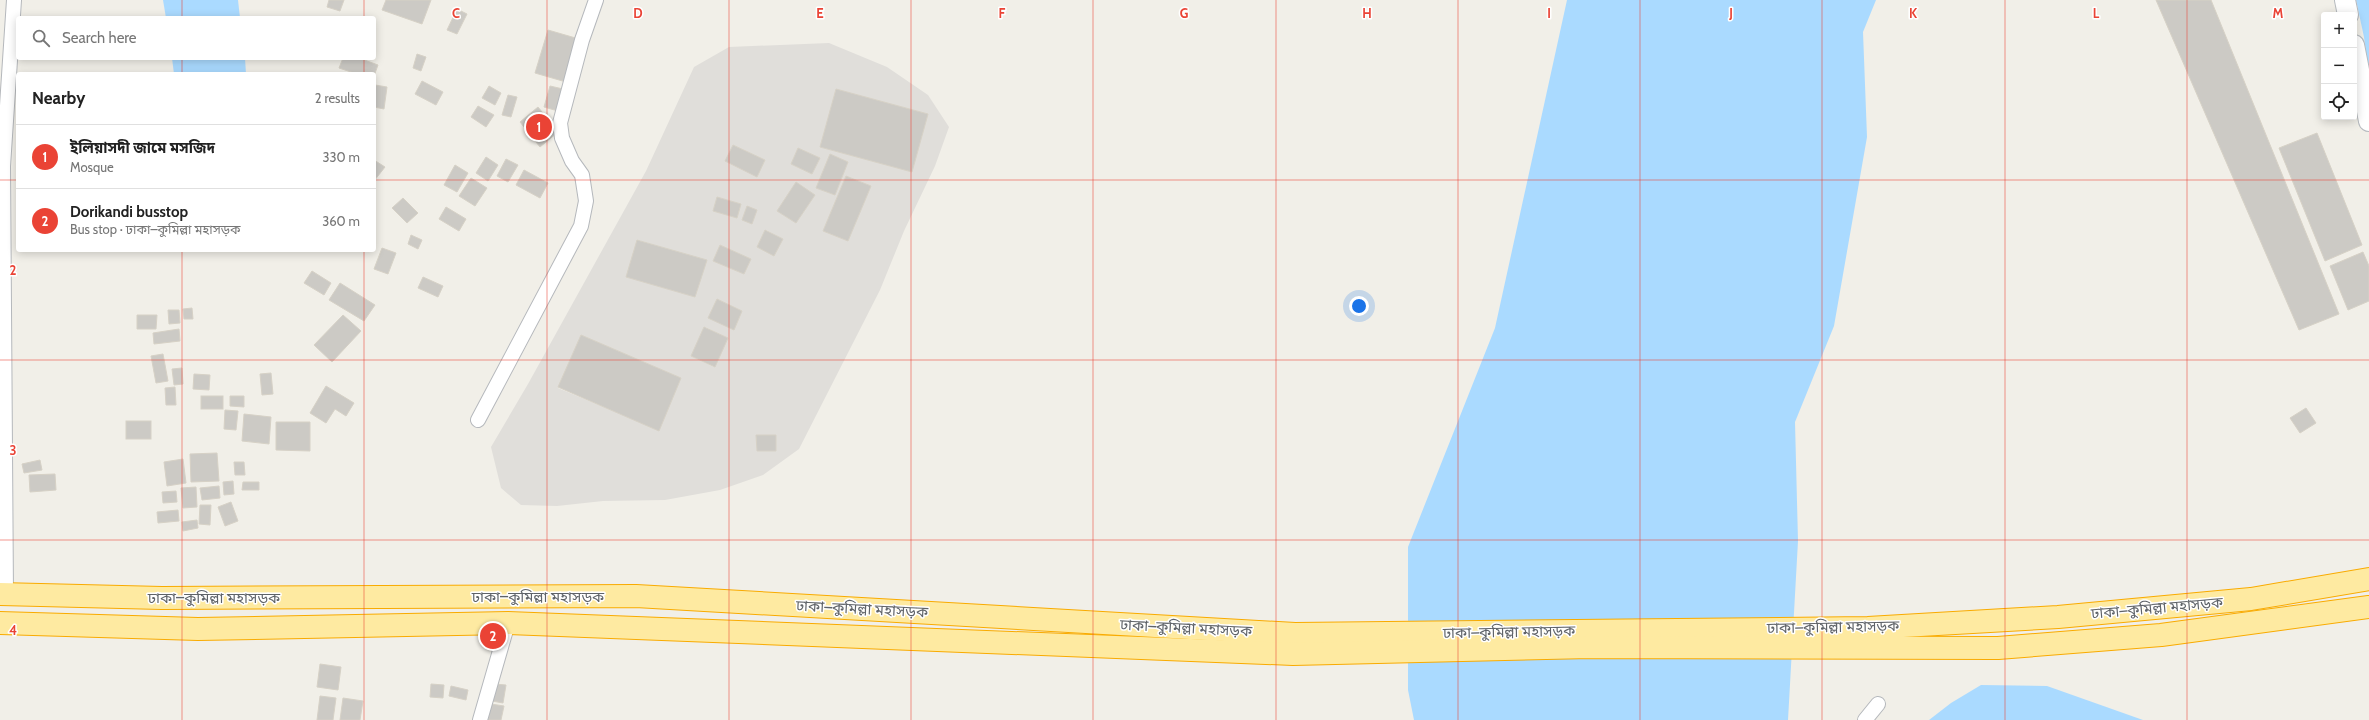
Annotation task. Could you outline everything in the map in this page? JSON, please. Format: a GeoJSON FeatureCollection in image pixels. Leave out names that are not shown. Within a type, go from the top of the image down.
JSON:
{"type":"FeatureCollection","features":[{"type":"Feature","properties":{"kind":"highway","name":"ঢাকা–কুমিল্লা মহাসড়ক"},"geometry":{"type":"LineString","coordinates":[[0,623],[198,629],[508,623],[1294,644],[1590,647],[1870,638],[2058,617],[2251,599],[2369,579]]}},
{"type":"Feature","properties":{"kind":"highway","name":"ঢাকা–কুমিল্লা মহাসড়ক"},"geometry":{"type":"LineString","coordinates":[[3,594],[162,598],[636,596],[1294,644]]}},
{"type":"Feature","properties":{"kind":"highway","name":"ঢাকা–কুমিল্লা মহাসড়ক"},"geometry":{"type":"LineString","coordinates":[[1870,638],[1998,648],[2161,635],[2369,607]]}},
{"type":"Feature","properties":{"kind":"main road"},"geometry":{"type":"LineString","coordinates":[[2345,0],[2347,12]]}},
{"type":"Feature","properties":{"kind":"main road"},"geometry":{"type":"LineString","coordinates":[[2355,48],[2368,114]]}},
{"type":"Feature","properties":{"kind":"street"},"geometry":{"type":"LineString","coordinates":[[3,594],[3,166],[14,0]]}},
{"type":"Feature","properties":{"kind":"street"},"geometry":{"type":"LineString","coordinates":[[478,420],[581,226],[586,201],[582,175],[572,161],[562,138],[560,123],[582,40],[596,0]]}},
{"type":"Feature","properties":{"kind":"street"},"geometry":{"type":"LineString","coordinates":[[480,720],[508,623]]}},
{"type":"Feature","properties":{"kind":"street"},"geometry":{"type":"LineString","coordinates":[[1865,720],[1878,704]]}},
{"type":"Feature","properties":{"kind":"shaded area"},"geometry":{"type":"Polygon","coordinates":[[[829,43],[887,67],[928,95],[949,127],[935,166],[904,231],[880,290],[799,449],[763,475],[720,490],[665,500],[603,501],[557,506],[521,505],[501,488],[491,447],[528,384],[646,171],[694,67],[729,47],[829,43]],[[836,89],[820,147],[912,172],[928,114],[836,89]],[[733,145],[726,161],[757,176],[765,160],[733,145]],[[798,148],[791,164],[812,174],[820,158],[798,148]],[[830,154],[816,188],[835,195],[848,162],[830,154]],[[846,176],[823,231],[848,241],[871,186],[846,176]],[[796,183],[777,211],[796,223],[815,195],[796,183]],[[717,197],[713,211],[737,218],[741,204],[717,197]],[[766,230],[757,247],[774,255],[783,239],[766,230]],[[638,240],[626,277],[695,297],[706,260],[638,240]],[[720,245],[713,261],[744,274],[751,259],[720,245]],[[717,299],[734,329],[742,311],[717,299]],[[705,327],[691,356],[714,367],[728,338],[705,327]],[[581,335],[558,388],[659,430],[681,378],[581,335]],[[776,435],[756,436],[757,451],[775,451],[776,435]]]}},
{"type":"Feature","properties":{"kind":"water"},"geometry":{"type":"Polygon","coordinates":[[[163,0],[238,0],[240,16],[166,16],[163,0]]]}},
{"type":"Feature","properties":{"kind":"water"},"geometry":{"type":"Polygon","coordinates":[[[1567,0],[1876,0],[1863,32],[1867,137],[1834,326],[1795,422],[1798,541],[1788,720],[1414,720],[1408,690],[1408,547],[1495,328],[1567,0]]]}},
{"type":"Feature","properties":{"kind":"water"},"geometry":{"type":"Polygon","coordinates":[[[2356,0],[2369,0],[2369,76],[2364,37],[2356,0]]]}},
{"type":"Feature","properties":{"kind":"water"},"geometry":{"type":"Polygon","coordinates":[[[172,60],[245,60],[246,72],[174,72],[172,60]]]}},
{"type":"Feature","properties":{"kind":"water"},"geometry":{"type":"Polygon","coordinates":[[[1981,685],[2047,686],[2143,720],[1929,720],[1951,703],[1981,685]]]}},
{"type":"Feature","properties":{"kind":"building"},"geometry":{"type":"Polygon","coordinates":[[[329,0],[344,0],[340,11],[327,7],[329,0]]]}},
{"type":"Feature","properties":{"kind":"building"},"geometry":{"type":"Polygon","coordinates":[[[386,0],[431,0],[422,24],[382,10],[386,0]]]}},
{"type":"Feature","properties":{"kind":"building"},"geometry":{"type":"Polygon","coordinates":[[[2156,0],[2211,0],[2339,314],[2299,330],[2156,0]]]}},
{"type":"Feature","properties":{"kind":"building"},"geometry":{"type":"Polygon","coordinates":[[[457,9],[467,14],[457,34],[447,30],[457,9]]]}},
{"type":"Feature","properties":{"kind":"building"},"geometry":{"type":"Polygon","coordinates":[[[548,30],[579,39],[566,82],[535,73],[548,30]]]}},
{"type":"Feature","properties":{"kind":"building"},"geometry":{"type":"Polygon","coordinates":[[[417,54],[426,57],[421,71],[413,68],[417,54]]]}},
{"type":"Feature","properties":{"kind":"building"},"geometry":{"type":"Polygon","coordinates":[[[342,60],[364,60],[378,65],[375,72],[351,72],[339,68],[342,60]]]}},
{"type":"Feature","properties":{"kind":"building"},"geometry":{"type":"Polygon","coordinates":[[[422,81],[443,92],[436,105],[415,94],[422,81]]]}},
{"type":"Feature","properties":{"kind":"building"},"geometry":{"type":"Polygon","coordinates":[[[376,85],[387,87],[384,109],[376,107],[376,85]]]}},
{"type":"Feature","properties":{"kind":"building"},"geometry":{"type":"Polygon","coordinates":[[[489,86],[501,93],[495,105],[482,98],[489,86]]]}},
{"type":"Feature","properties":{"kind":"building"},"geometry":{"type":"Polygon","coordinates":[[[550,86],[563,89],[558,111],[544,107],[550,86]]]}},
{"type":"Feature","properties":{"kind":"building"},"geometry":{"type":"Polygon","coordinates":[[[836,89],[928,114],[912,172],[820,147],[836,89]]]}},
{"type":"Feature","properties":{"kind":"building"},"geometry":{"type":"Polygon","coordinates":[[[508,95],[517,97],[511,117],[502,115],[508,95]]]}},
{"type":"Feature","properties":{"kind":"building"},"geometry":{"type":"Polygon","coordinates":[[[478,106],[494,115],[486,127],[471,117],[478,106]]]}},
{"type":"Feature","properties":{"kind":"building"},"geometry":{"type":"Polygon","coordinates":[[[538,107],[558,132],[540,147],[520,122],[538,107]]]}},
{"type":"Feature","properties":{"kind":"building"},"geometry":{"type":"Polygon","coordinates":[[[2317,133],[2362,245],[2325,261],[2279,148],[2317,133]]]}},
{"type":"Feature","properties":{"kind":"building"},"geometry":{"type":"Polygon","coordinates":[[[733,145],[765,160],[757,177],[725,161],[733,145]]]}},
{"type":"Feature","properties":{"kind":"building"},"geometry":{"type":"Polygon","coordinates":[[[798,148],[820,158],[812,174],[791,164],[798,148]]]}},
{"type":"Feature","properties":{"kind":"building"},"geometry":{"type":"Polygon","coordinates":[[[830,154],[848,162],[835,195],[816,188],[830,154]]]}},
{"type":"Feature","properties":{"kind":"building"},"geometry":{"type":"Polygon","coordinates":[[[486,157],[498,165],[488,181],[476,173],[486,157]]]}},
{"type":"Feature","properties":{"kind":"building"},"geometry":{"type":"Polygon","coordinates":[[[506,159],[518,165],[508,182],[497,176],[506,159]]]}},
{"type":"Feature","properties":{"kind":"building"},"geometry":{"type":"Polygon","coordinates":[[[376,161],[385,167],[376,178],[376,161]]]}},
{"type":"Feature","properties":{"kind":"building"},"geometry":{"type":"Polygon","coordinates":[[[455,165],[468,173],[457,192],[444,185],[455,165]]]}},
{"type":"Feature","properties":{"kind":"building"},"geometry":{"type":"Polygon","coordinates":[[[524,170],[548,183],[540,198],[516,185],[524,170]]]}},
{"type":"Feature","properties":{"kind":"building"},"geometry":{"type":"Polygon","coordinates":[[[846,176],[871,186],[848,241],[823,231],[846,176]]]}},
{"type":"Feature","properties":{"kind":"building"},"geometry":{"type":"Polygon","coordinates":[[[471,178],[487,188],[475,206],[459,196],[471,178]]]}},
{"type":"Feature","properties":{"kind":"building"},"geometry":{"type":"Polygon","coordinates":[[[796,182],[815,195],[796,223],[777,211],[796,182]]]}},
{"type":"Feature","properties":{"kind":"building"},"geometry":{"type":"Polygon","coordinates":[[[717,197],[741,204],[737,218],[713,211],[717,197]]]}},
{"type":"Feature","properties":{"kind":"building"},"geometry":{"type":"Polygon","coordinates":[[[403,198],[418,213],[407,223],[392,208],[403,198]]]}},
{"type":"Feature","properties":{"kind":"building"},"geometry":{"type":"Polygon","coordinates":[[[747,206],[757,210],[752,224],[742,220],[747,206]]]}},
{"type":"Feature","properties":{"kind":"building"},"geometry":{"type":"Polygon","coordinates":[[[446,207],[466,219],[459,231],[439,219],[446,207]]]}},
{"type":"Feature","properties":{"kind":"building"},"geometry":{"type":"Polygon","coordinates":[[[765,230],[783,239],[774,256],[757,247],[765,230]]]}},
{"type":"Feature","properties":{"kind":"building"},"geometry":{"type":"Polygon","coordinates":[[[411,235],[422,240],[418,249],[408,244],[411,235]]]}},
{"type":"Feature","properties":{"kind":"building"},"geometry":{"type":"Polygon","coordinates":[[[637,240],[707,260],[695,297],[626,277],[637,240]]]}},
{"type":"Feature","properties":{"kind":"building"},"geometry":{"type":"Polygon","coordinates":[[[720,245],[751,259],[744,274],[713,261],[720,245]]]}},
{"type":"Feature","properties":{"kind":"building"},"geometry":{"type":"Polygon","coordinates":[[[382,248],[396,253],[388,274],[374,269],[382,248]]]}},
{"type":"Feature","properties":{"kind":"building"},"geometry":{"type":"Polygon","coordinates":[[[2363,252],[2369,266],[2369,301],[2348,310],[2330,266],[2363,252]]]}},
{"type":"Feature","properties":{"kind":"building"},"geometry":{"type":"Polygon","coordinates":[[[312,271],[331,283],[324,295],[304,283],[312,271]]]}},
{"type":"Feature","properties":{"kind":"building"},"geometry":{"type":"Polygon","coordinates":[[[423,277],[443,286],[438,297],[418,288],[423,277]]]}},
{"type":"Feature","properties":{"kind":"building"},"geometry":{"type":"Polygon","coordinates":[[[340,283],[375,305],[364,321],[329,300],[340,283]]]}},
{"type":"Feature","properties":{"kind":"building"},"geometry":{"type":"Polygon","coordinates":[[[717,299],[742,311],[734,330],[708,318],[717,299]]]}},
{"type":"Feature","properties":{"kind":"building"},"geometry":{"type":"Polygon","coordinates":[[[192,308],[193,319],[184,319],[183,309],[192,308]]]}},
{"type":"Feature","properties":{"kind":"building"},"geometry":{"type":"Polygon","coordinates":[[[168,310],[179,310],[180,323],[169,324],[168,310]]]}},
{"type":"Feature","properties":{"kind":"building"},"geometry":{"type":"Polygon","coordinates":[[[137,315],[157,315],[156,329],[137,329],[137,315]]]}},
{"type":"Feature","properties":{"kind":"building"},"geometry":{"type":"Polygon","coordinates":[[[343,315],[361,331],[332,362],[314,345],[343,315]]]}},
{"type":"Feature","properties":{"kind":"building"},"geometry":{"type":"Polygon","coordinates":[[[704,327],[728,338],[715,367],[691,356],[704,327]]]}},
{"type":"Feature","properties":{"kind":"building"},"geometry":{"type":"Polygon","coordinates":[[[179,329],[180,341],[154,344],[153,333],[179,329]]]}},
{"type":"Feature","properties":{"kind":"building"},"geometry":{"type":"Polygon","coordinates":[[[581,335],[681,378],[659,431],[558,387],[581,335]]]}},
{"type":"Feature","properties":{"kind":"building"},"geometry":{"type":"Polygon","coordinates":[[[163,354],[168,381],[156,383],[151,356],[163,354]]]}},
{"type":"Feature","properties":{"kind":"building"},"geometry":{"type":"Polygon","coordinates":[[[182,368],[183,384],[174,385],[172,369],[182,368]]]}},
{"type":"Feature","properties":{"kind":"building"},"geometry":{"type":"Polygon","coordinates":[[[271,373],[273,394],[262,395],[260,374],[271,373]]]}},
{"type":"Feature","properties":{"kind":"building"},"geometry":{"type":"Polygon","coordinates":[[[194,374],[210,375],[209,390],[193,389],[194,374]]]}},
{"type":"Feature","properties":{"kind":"building"},"geometry":{"type":"Polygon","coordinates":[[[326,386],[354,403],[346,416],[335,409],[326,423],[310,413],[326,386]]]}},
{"type":"Feature","properties":{"kind":"building"},"geometry":{"type":"Polygon","coordinates":[[[175,387],[176,405],[166,405],[165,388],[175,387]]]}},
{"type":"Feature","properties":{"kind":"building"},"geometry":{"type":"Polygon","coordinates":[[[201,396],[223,396],[223,409],[201,409],[201,396]]]}},
{"type":"Feature","properties":{"kind":"building"},"geometry":{"type":"Polygon","coordinates":[[[230,396],[244,396],[244,407],[230,406],[230,396]]]}},
{"type":"Feature","properties":{"kind":"building"},"geometry":{"type":"Polygon","coordinates":[[[2306,408],[2316,423],[2300,433],[2290,418],[2306,408]]]}},
{"type":"Feature","properties":{"kind":"building"},"geometry":{"type":"Polygon","coordinates":[[[225,410],[238,411],[236,430],[224,429],[225,410]]]}},
{"type":"Feature","properties":{"kind":"building"},"geometry":{"type":"Polygon","coordinates":[[[244,414],[271,417],[269,444],[242,441],[244,414]]]}},
{"type":"Feature","properties":{"kind":"building"},"geometry":{"type":"Polygon","coordinates":[[[126,421],[151,421],[151,439],[126,439],[126,421]]]}},
{"type":"Feature","properties":{"kind":"building"},"geometry":{"type":"Polygon","coordinates":[[[276,422],[310,422],[310,451],[276,450],[276,422]]]}},
{"type":"Feature","properties":{"kind":"building"},"geometry":{"type":"Polygon","coordinates":[[[756,435],[776,435],[776,451],[757,451],[756,435]]]}},
{"type":"Feature","properties":{"kind":"building"},"geometry":{"type":"Polygon","coordinates":[[[217,453],[219,481],[191,482],[190,454],[217,453]]]}},
{"type":"Feature","properties":{"kind":"building"},"geometry":{"type":"Polygon","coordinates":[[[183,459],[186,483],[167,486],[164,462],[183,459]]]}},
{"type":"Feature","properties":{"kind":"building"},"geometry":{"type":"Polygon","coordinates":[[[40,460],[42,470],[24,473],[22,464],[40,460]]]}},
{"type":"Feature","properties":{"kind":"building"},"geometry":{"type":"Polygon","coordinates":[[[234,462],[244,462],[245,475],[235,475],[234,462]]]}},
{"type":"Feature","properties":{"kind":"building"},"geometry":{"type":"Polygon","coordinates":[[[55,474],[56,490],[30,492],[29,475],[55,474]]]}},
{"type":"Feature","properties":{"kind":"building"},"geometry":{"type":"Polygon","coordinates":[[[233,481],[234,494],[224,495],[223,482],[233,481]]]}},
{"type":"Feature","properties":{"kind":"building"},"geometry":{"type":"Polygon","coordinates":[[[243,482],[259,482],[259,490],[242,490],[243,482]]]}},
{"type":"Feature","properties":{"kind":"building"},"geometry":{"type":"Polygon","coordinates":[[[219,486],[220,498],[202,500],[200,488],[219,486]]]}},
{"type":"Feature","properties":{"kind":"building"},"geometry":{"type":"Polygon","coordinates":[[[196,487],[197,507],[183,508],[181,488],[196,487]]]}},
{"type":"Feature","properties":{"kind":"building"},"geometry":{"type":"Polygon","coordinates":[[[176,491],[177,502],[163,503],[162,492],[176,491]]]}},
{"type":"Feature","properties":{"kind":"building"},"geometry":{"type":"Polygon","coordinates":[[[231,502],[238,521],[225,526],[218,507],[231,502]]]}},
{"type":"Feature","properties":{"kind":"building"},"geometry":{"type":"Polygon","coordinates":[[[200,505],[211,505],[210,525],[199,524],[200,505]]]}},
{"type":"Feature","properties":{"kind":"building"},"geometry":{"type":"Polygon","coordinates":[[[178,510],[179,521],[158,523],[157,512],[178,510]]]}},
{"type":"Feature","properties":{"kind":"building"},"geometry":{"type":"Polygon","coordinates":[[[197,520],[198,528],[183,531],[182,522],[197,520]]]}},
{"type":"Feature","properties":{"kind":"building"},"geometry":{"type":"Polygon","coordinates":[[[320,664],[341,667],[338,690],[317,687],[320,664]]]}},
{"type":"Feature","properties":{"kind":"building"},"geometry":{"type":"Polygon","coordinates":[[[431,684],[444,685],[443,698],[430,697],[431,684]]]}},
{"type":"Feature","properties":{"kind":"building"},"geometry":{"type":"Polygon","coordinates":[[[495,684],[506,685],[503,703],[492,701],[495,684]]]}},
{"type":"Feature","properties":{"kind":"building"},"geometry":{"type":"Polygon","coordinates":[[[451,686],[468,690],[466,700],[449,696],[451,686]]]}},
{"type":"Feature","properties":{"kind":"building"},"geometry":{"type":"Polygon","coordinates":[[[320,696],[336,698],[333,720],[317,720],[320,696]]]}},
{"type":"Feature","properties":{"kind":"building"},"geometry":{"type":"Polygon","coordinates":[[[343,698],[363,701],[360,720],[340,720],[343,698]]]}},
{"type":"Feature","properties":{"kind":"building"},"geometry":{"type":"Polygon","coordinates":[[[491,704],[504,706],[501,720],[488,720],[491,704]]]}},
{"type":"Feature","properties":{"kind":"place","name":"ইলিয়াসদী জামে মসজিদ"},"geometry":{"type":"Point","coordinates":[539,127]}},
{"type":"Feature","properties":{"kind":"place","name":"Dorikandi busstop"},"geometry":{"type":"Point","coordinates":[493,636]}}]}
